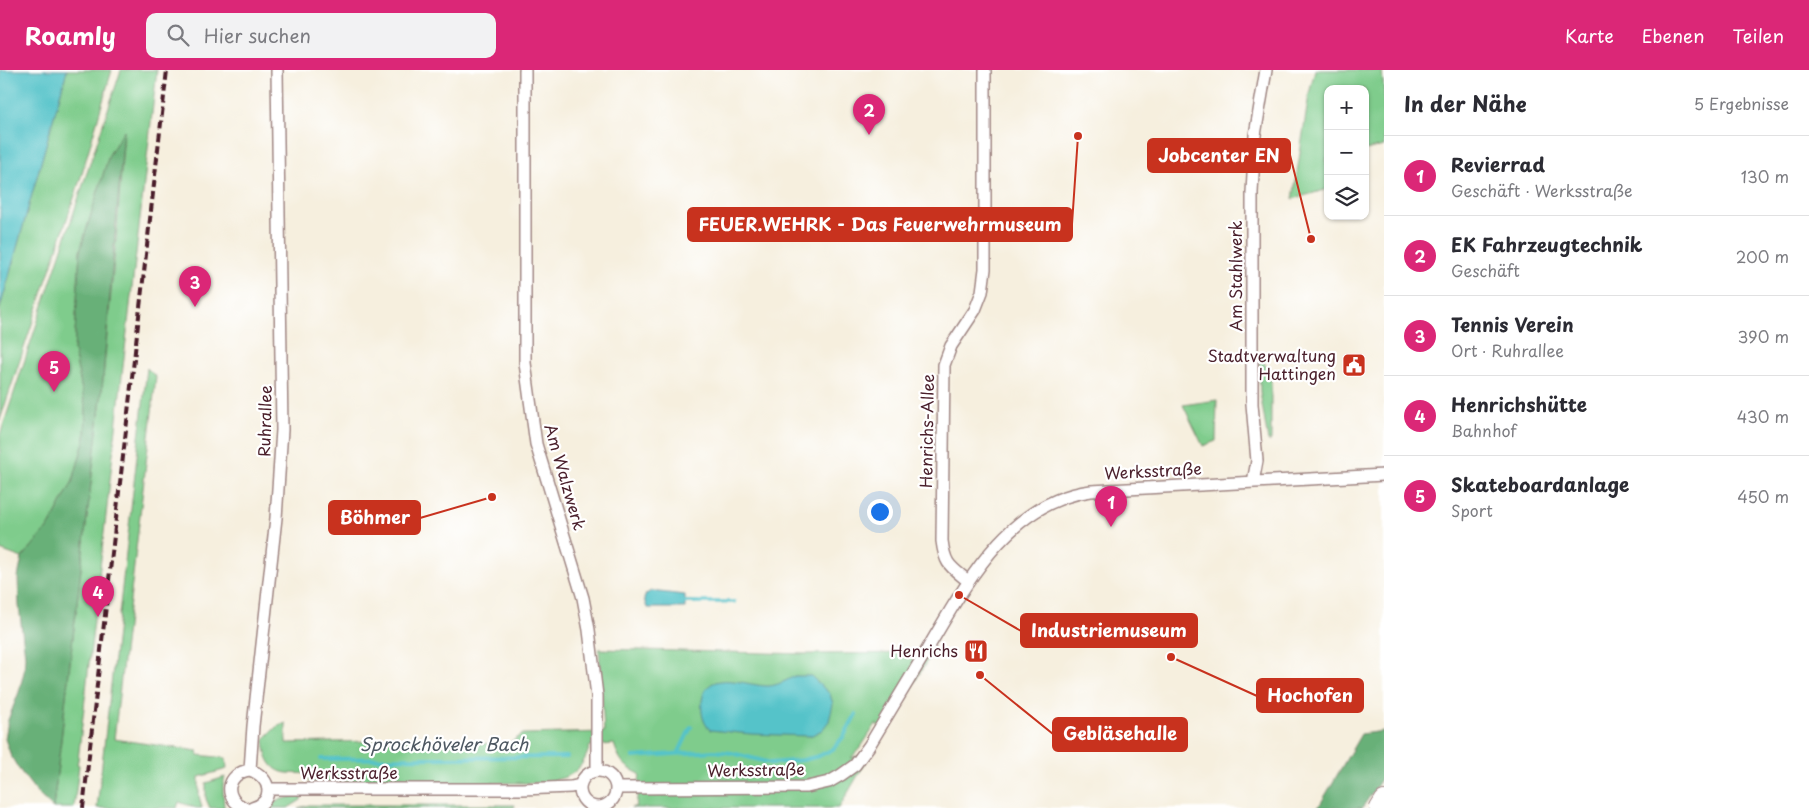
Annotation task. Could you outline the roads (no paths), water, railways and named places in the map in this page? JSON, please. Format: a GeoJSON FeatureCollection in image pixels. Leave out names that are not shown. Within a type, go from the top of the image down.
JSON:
{"type":"FeatureCollection","features":[{"type":"Feature","properties":{"kind":"main road"},"geometry":{"type":"LineString","coordinates":[[1379,808],[1384,800]]}},
{"type":"Feature","properties":{"kind":"street","name":"Ruhrallee"},"geometry":{"type":"LineString","coordinates":[[250,770],[253,726],[277,509],[282,430],[277,70]]}},
{"type":"Feature","properties":{"kind":"street","name":"Am Walzwerk"},"geometry":{"type":"LineString","coordinates":[[525,70],[525,363],[536,444],[580,588],[590,630],[597,696],[597,770]]}},
{"type":"Feature","properties":{"kind":"street","name":"Henrichs-Allee"},"geometry":{"type":"LineString","coordinates":[[968,581],[948,565],[944,556],[942,541],[944,365],[951,346],[975,310],[982,292],[985,268],[985,70]]}},
{"type":"Feature","properties":{"kind":"street","name":"Am Stahlwerk"},"geometry":{"type":"LineString","coordinates":[[1253,482],[1257,460],[1252,404],[1252,193],[1255,134],[1266,70]]}},
{"type":"Feature","properties":{"kind":"street","name":"Werksstraße"},"geometry":{"type":"LineString","coordinates":[[616,788],[796,788],[829,782],[841,775],[855,765],[869,746],[968,581],[990,554],[1019,524],[1044,505],[1060,498],[1077,492],[1091,491],[1384,475]]}},
{"type":"Feature","properties":{"kind":"street"},"geometry":{"type":"LineString","coordinates":[[244,808],[232,805],[230,787],[232,779],[237,774],[250,770],[262,776],[267,782],[266,798],[258,807]]}},
{"type":"Feature","properties":{"kind":"street"},"geometry":{"type":"LineString","coordinates":[[597,770],[610,775],[616,788],[612,800],[602,807],[590,806],[581,798],[580,785],[586,775],[597,770]]}},
{"type":"Feature","properties":{"kind":"street","name":"Werksstraße"},"geometry":{"type":"LineString","coordinates":[[268,789],[522,789],[570,788],[580,785]]}},
{"type":"Feature","properties":{"kind":"water"},"geometry":{"type":"Polygon","coordinates":[[[0,70],[67,70],[0,308],[0,70]]]}},
{"type":"Feature","properties":{"kind":"water"},"geometry":{"type":"Polygon","coordinates":[[[651,591],[685,595],[685,608],[647,608],[644,599],[646,594],[651,591]]]}},
{"type":"Feature","properties":{"kind":"water"},"geometry":{"type":"Polygon","coordinates":[[[795,676],[811,676],[830,694],[833,704],[829,721],[822,730],[810,736],[751,734],[710,730],[705,723],[702,713],[702,701],[705,690],[711,684],[720,681],[730,681],[769,686],[795,676]]]}},
{"type":"Feature","properties":{"kind":"waterway"},"geometry":{"type":"LineString","coordinates":[[685,602],[734,602]]}},
{"type":"Feature","properties":{"kind":"waterway","name":"Sprockhöveler Bach"},"geometry":{"type":"LineString","coordinates":[[633,757],[714,751],[732,753],[771,763],[803,760],[819,756],[833,749],[844,736],[856,714]]}},
{"type":"Feature","properties":{"kind":"waterway"},"geometry":{"type":"LineString","coordinates":[[678,754],[691,727]]}},
{"type":"Feature","properties":{"kind":"waterway","name":"Sprockhöveler Bach"},"geometry":{"type":"LineString","coordinates":[[321,759],[567,757]]}},
{"type":"Feature","properties":{"kind":"railway"},"geometry":{"type":"LineString","coordinates":[[83,808],[167,70]]}},
{"type":"Feature","properties":{"kind":"place","name":"EK Fahrzeugtechnik"},"geometry":{"type":"Point","coordinates":[869,135]}},
{"type":"Feature","properties":{"kind":"place","name":"FEUER.WEHRK - Das Feuerwehrmuseum"},"geometry":{"type":"Point","coordinates":[1078,136]}},
{"type":"Feature","properties":{"kind":"place","name":"Jobcenter EN"},"geometry":{"type":"Point","coordinates":[1311,239]}},
{"type":"Feature","properties":{"kind":"place","name":"Tennis Verein"},"geometry":{"type":"Point","coordinates":[195,307]}},
{"type":"Feature","properties":{"kind":"place","name":"Stadtverwaltung Hattingen"},"geometry":{"type":"Point","coordinates":[1354,365]}},
{"type":"Feature","properties":{"kind":"place","name":"Skateboardanlage"},"geometry":{"type":"Point","coordinates":[54,392]}},
{"type":"Feature","properties":{"kind":"place","name":"Böhmer"},"geometry":{"type":"Point","coordinates":[492,497]}},
{"type":"Feature","properties":{"kind":"place","name":"Revierrad"},"geometry":{"type":"Point","coordinates":[1111,527]}},
{"type":"Feature","properties":{"kind":"place","name":"Industriemuseum"},"geometry":{"type":"Point","coordinates":[959,595]}},
{"type":"Feature","properties":{"kind":"place","name":"Henrichshütte"},"geometry":{"type":"Point","coordinates":[98,617]}},
{"type":"Feature","properties":{"kind":"place","name":"Henrichs"},"geometry":{"type":"Point","coordinates":[976,651]}},
{"type":"Feature","properties":{"kind":"place","name":"Hochofen"},"geometry":{"type":"Point","coordinates":[1171,657]}},
{"type":"Feature","properties":{"kind":"place","name":"Gebläsehalle"},"geometry":{"type":"Point","coordinates":[980,675]}}]}
